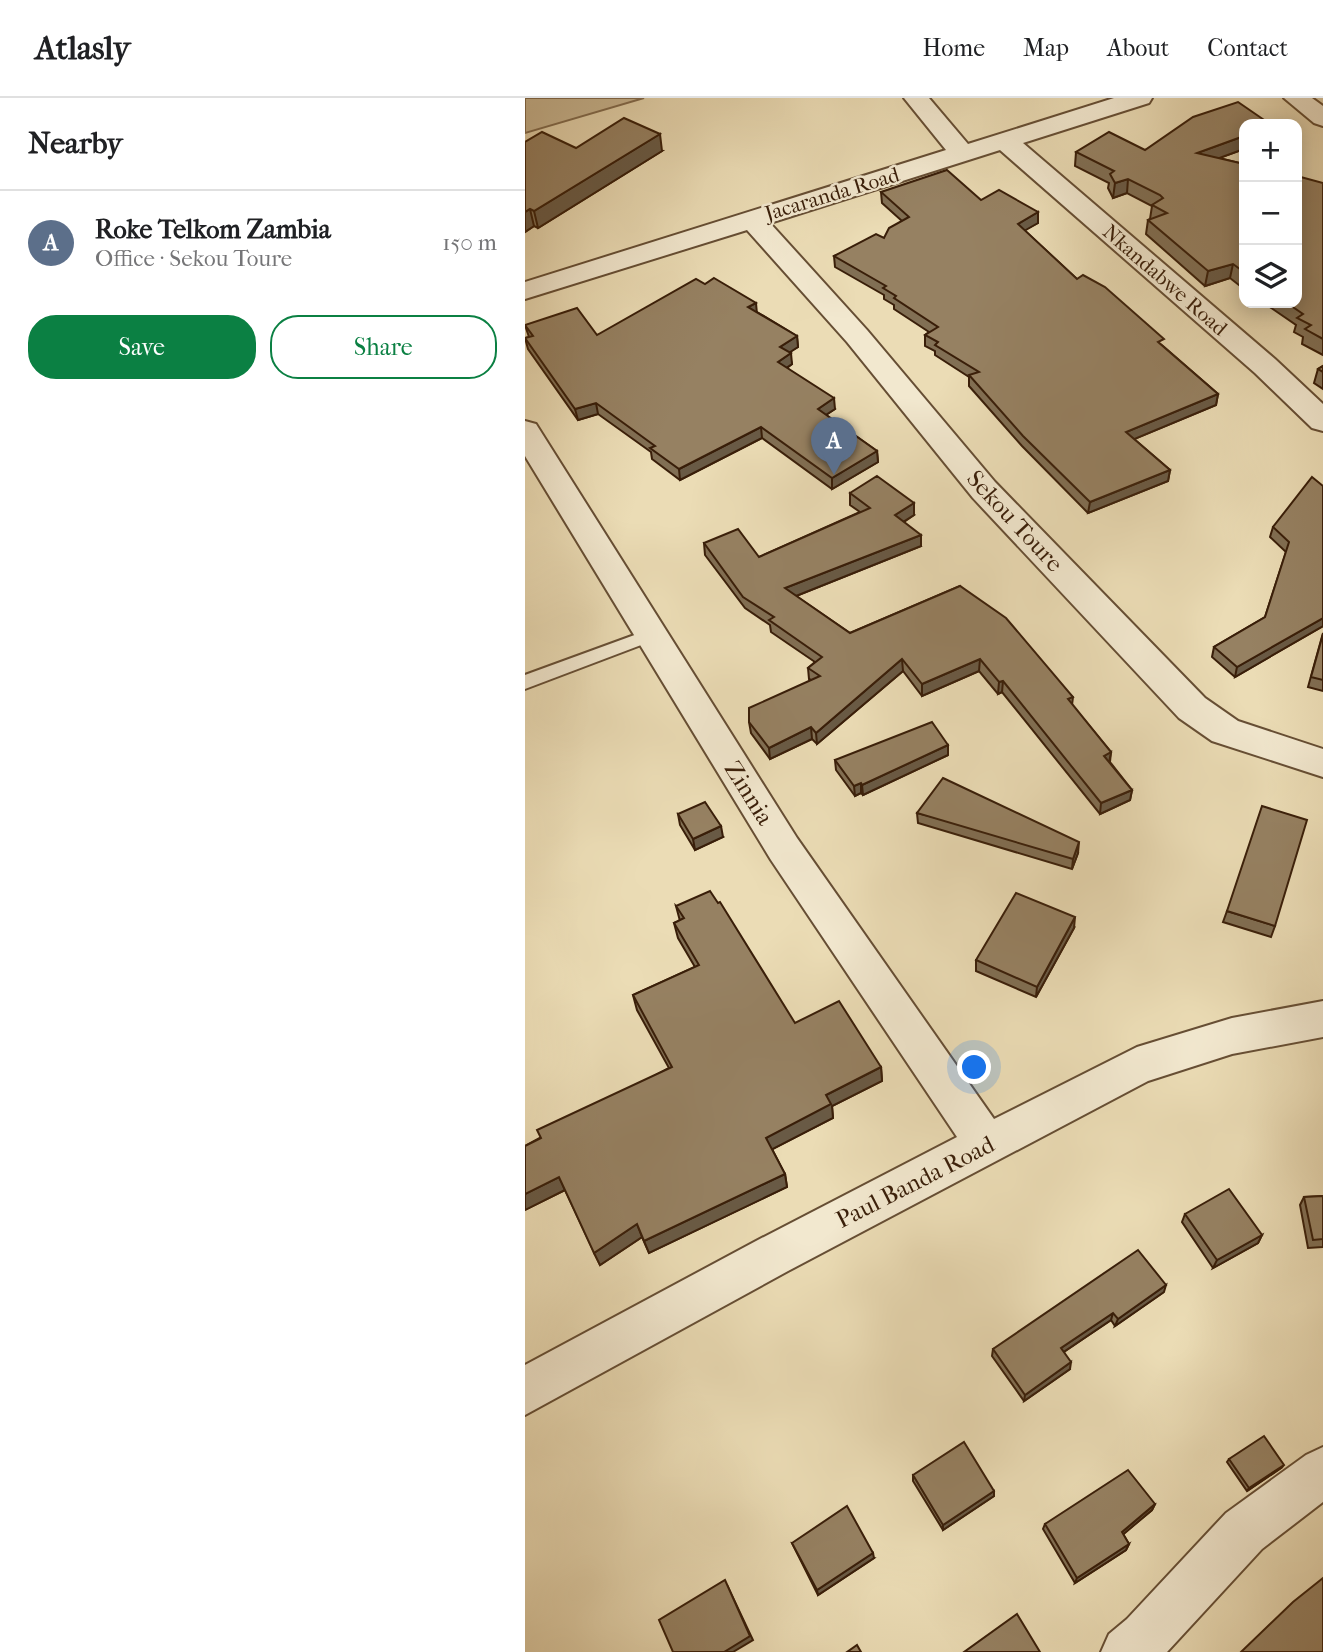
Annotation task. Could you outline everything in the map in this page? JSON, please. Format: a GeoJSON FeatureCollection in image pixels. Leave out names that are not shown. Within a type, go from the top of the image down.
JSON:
{"type":"FeatureCollection","features":[{"type":"Feature","properties":{"kind":"street"},"geometry":{"type":"LineString","coordinates":[[916,98],[963,154]]}},
{"type":"Feature","properties":{"kind":"street","name":"Jacaranda Road"},"geometry":{"type":"LineString","coordinates":[[525,291],[1140,98]]}},
{"type":"Feature","properties":{"kind":"street"},"geometry":{"type":"LineString","coordinates":[[1296,98],[1323,118]]}},
{"type":"Feature","properties":{"kind":"street","name":"Nkandabwe Road"},"geometry":{"type":"LineString","coordinates":[[1005,141],[1265,366],[1323,421]]}},
{"type":"Feature","properties":{"kind":"street","name":"Sekou Toure"},"geometry":{"type":"LineString","coordinates":[[752,219],[857,336],[984,490],[1192,708],[1225,731],[1323,763]]}},
{"type":"Feature","properties":{"kind":"street","name":"Zinnia"},"geometry":{"type":"LineString","coordinates":[[525,431],[784,849],[987,1145]]}},
{"type":"Feature","properties":{"kind":"street","name":"Paul Banda Road"},"geometry":{"type":"LineString","coordinates":[[525,1391],[772,1256],[1137,1066],[1232,1036],[1323,1019]]}},
{"type":"Feature","properties":{"kind":"street"},"geometry":{"type":"LineString","coordinates":[[1142,1647],[1244,1531],[1323,1472]]}},
{"type":"Feature","properties":{"kind":"lane"},"geometry":{"type":"LineString","coordinates":[[525,682],[651,635]]}},
{"type":"Feature","properties":{"kind":"shaded area"},"geometry":{"type":"Polygon","coordinates":[[[525,98],[644,98],[525,133],[525,98]]]}},
{"type":"Feature","properties":{"kind":"building"},"geometry":{"type":"Polygon","coordinates":[[[1238,102],[1263,119],[1239,119],[1239,138],[1197,153],[1239,163],[1239,268],[1233,264],[1208,271],[1148,220],[1167,213],[1152,205],[1163,198],[1160,195],[1128,179],[1115,183],[1110,174],[1114,171],[1076,152],[1109,132],[1145,150],[1193,117],[1238,102]]]}},
{"type":"Feature","properties":{"kind":"building"},"geometry":{"type":"Polygon","coordinates":[[[624,118],[660,134],[534,211],[530,209],[525,212],[525,142],[542,132],[576,148],[624,118]]]}},
{"type":"Feature","properties":{"kind":"building"},"geometry":{"type":"Polygon","coordinates":[[[947,170],[981,200],[999,190],[1038,212],[1018,224],[1077,279],[1083,275],[1105,287],[1164,339],[1158,342],[1218,394],[1126,432],[1170,470],[1090,502],[1023,436],[969,375],[979,372],[935,345],[938,342],[925,335],[938,327],[894,298],[896,296],[883,288],[886,286],[834,256],[876,234],[884,238],[889,228],[909,217],[881,192],[947,170]]]}},
{"type":"Feature","properties":{"kind":"building"},"geometry":{"type":"Polygon","coordinates":[[[1302,177],[1323,183],[1323,339],[1305,329],[1311,325],[1297,318],[1303,314],[1294,308],[1302,308],[1302,177]]]}},
{"type":"Feature","properties":{"kind":"building"},"geometry":{"type":"Polygon","coordinates":[[[714,278],[756,303],[748,307],[797,336],[780,347],[791,353],[778,362],[834,398],[818,409],[877,451],[832,478],[761,427],[679,469],[650,448],[655,446],[596,403],[575,409],[525,338],[533,336],[525,325],[577,308],[597,335],[696,279],[705,284],[714,278]]]}},
{"type":"Feature","properties":{"kind":"building"},"geometry":{"type":"Polygon","coordinates":[[[877,476],[914,503],[895,515],[921,535],[785,588],[850,633],[960,586],[1006,618],[1073,697],[1068,699],[1111,752],[1104,756],[1132,790],[1101,803],[1003,681],[999,682],[980,659],[922,684],[902,659],[816,733],[811,727],[769,748],[749,722],[749,708],[820,676],[808,668],[822,657],[769,620],[774,617],[743,597],[704,543],[738,529],[759,557],[870,508],[850,493],[877,476]]]}},
{"type":"Feature","properties":{"kind":"building"},"geometry":{"type":"Polygon","coordinates":[[[1312,477],[1323,486],[1323,618],[1237,667],[1214,647],[1265,617],[1289,542],[1273,527],[1312,477]]]}},
{"type":"Feature","properties":{"kind":"building"},"geometry":{"type":"Polygon","coordinates":[[[1323,634],[1323,680],[1311,677],[1323,634]]]}},
{"type":"Feature","properties":{"kind":"building"},"geometry":{"type":"Polygon","coordinates":[[[932,722],[948,745],[862,785],[861,783],[854,786],[835,760],[932,722]]]}},
{"type":"Feature","properties":{"kind":"building"},"geometry":{"type":"Polygon","coordinates":[[[943,778],[1079,842],[1073,859],[917,813],[943,778]]]}},
{"type":"Feature","properties":{"kind":"building"},"geometry":{"type":"Polygon","coordinates":[[[705,802],[721,826],[693,839],[678,814],[705,802]]]}},
{"type":"Feature","properties":{"kind":"building"},"geometry":{"type":"Polygon","coordinates":[[[1262,806],[1307,820],[1275,926],[1227,911],[1262,806]]]}},
{"type":"Feature","properties":{"kind":"building"},"geometry":{"type":"Polygon","coordinates":[[[710,891],[718,903],[720,902],[795,1023],[839,1001],[881,1067],[826,1095],[831,1104],[766,1138],[785,1174],[644,1241],[637,1224],[594,1253],[559,1177],[525,1194],[525,1146],[541,1138],[537,1130],[672,1067],[633,995],[699,965],[674,923],[684,918],[676,906],[710,891]]]}},
{"type":"Feature","properties":{"kind":"building"},"geometry":{"type":"Polygon","coordinates":[[[1016,893],[1075,917],[1037,987],[976,960],[1016,893]]]}},
{"type":"Feature","properties":{"kind":"building"},"geometry":{"type":"Polygon","coordinates":[[[1229,1189],[1262,1235],[1217,1260],[1185,1214],[1229,1189]]]}},
{"type":"Feature","properties":{"kind":"building"},"geometry":{"type":"Polygon","coordinates":[[[1323,1196],[1323,1239],[1313,1240],[1304,1197],[1323,1196]]]}},
{"type":"Feature","properties":{"kind":"building"},"geometry":{"type":"Polygon","coordinates":[[[1138,1250],[1166,1285],[1118,1319],[1113,1313],[1061,1348],[1071,1362],[1025,1395],[993,1349],[1138,1250]]]}},
{"type":"Feature","properties":{"kind":"building"},"geometry":{"type":"Polygon","coordinates":[[[1264,1436],[1284,1465],[1249,1488],[1229,1459],[1264,1436]]]}},
{"type":"Feature","properties":{"kind":"building"},"geometry":{"type":"Polygon","coordinates":[[[964,1442],[994,1491],[943,1525],[913,1475],[964,1442]]]}},
{"type":"Feature","properties":{"kind":"building"},"geometry":{"type":"Polygon","coordinates":[[[1128,1470],[1155,1504],[1122,1532],[1129,1544],[1077,1578],[1045,1524],[1128,1470]]]}},
{"type":"Feature","properties":{"kind":"building"},"geometry":{"type":"Polygon","coordinates":[[[847,1506],[873,1553],[817,1590],[792,1543],[847,1506]]]}},
{"type":"Feature","properties":{"kind":"building"},"geometry":{"type":"Polygon","coordinates":[[[1323,1578],[1323,1652],[1241,1652],[1293,1602],[1323,1578]]]}},
{"type":"Feature","properties":{"kind":"building"},"geometry":{"type":"Polygon","coordinates":[[[725,1580],[750,1636],[724,1652],[673,1652],[659,1620],[725,1580]]]}},
{"type":"Feature","properties":{"kind":"building"},"geometry":{"type":"Polygon","coordinates":[[[1017,1614],[1040,1652],[964,1652],[1017,1614]]]}},
{"type":"Feature","properties":{"kind":"building"},"geometry":{"type":"Polygon","coordinates":[[[857,1645],[861,1652],[847,1652],[857,1645]]]}},
{"type":"Feature","properties":{"kind":"place","name":"Roke Telkom Zambia"},"geometry":{"type":"Point","coordinates":[834,475]}}]}
